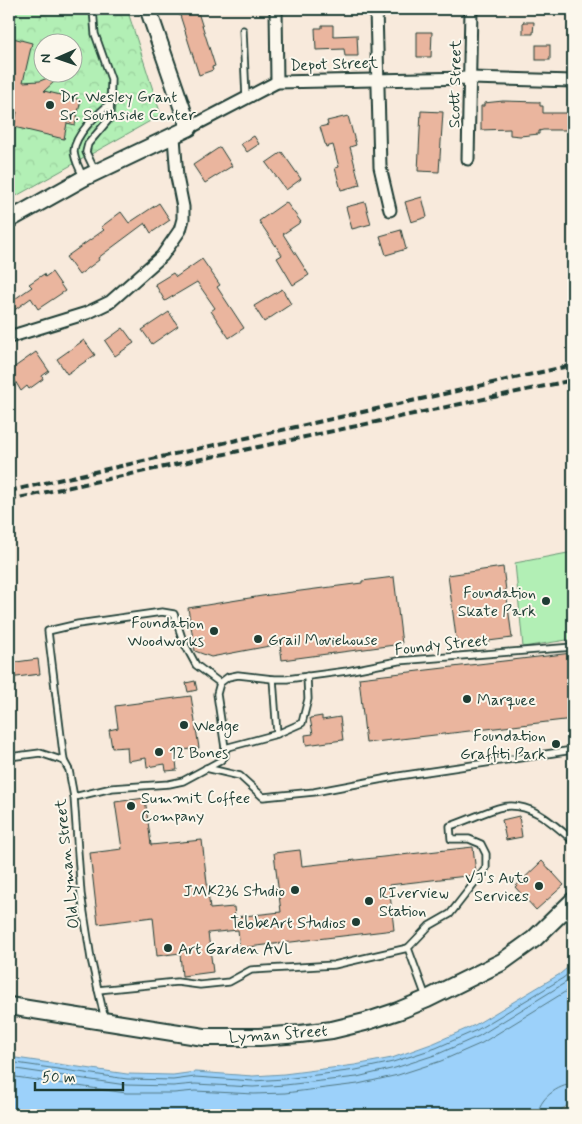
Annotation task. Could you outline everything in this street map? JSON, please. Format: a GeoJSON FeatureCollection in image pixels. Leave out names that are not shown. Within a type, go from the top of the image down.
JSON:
{"type":"FeatureCollection","features":[{"type":"Feature","properties":{"kind":"main road","name":"Lyman Street"},"geometry":{"type":"LineString","coordinates":[[9,1006],[204,1037],[259,1037],[332,1030],[373,1019],[427,999],[502,962],[534,940],[573,902]]}},
{"type":"Feature","properties":{"kind":"street"},"geometry":{"type":"LineString","coordinates":[[148,9],[189,128]]}},
{"type":"Feature","properties":{"kind":"street"},"geometry":{"type":"LineString","coordinates":[[276,9],[277,82]]}},
{"type":"Feature","properties":{"kind":"street"},"geometry":{"type":"LineString","coordinates":[[376,9],[380,166],[390,210]]}},
{"type":"Feature","properties":{"kind":"street","name":"Scott Street"},"geometry":{"type":"LineString","coordinates":[[468,159],[471,9]]}},
{"type":"Feature","properties":{"kind":"street","name":"Depot Street"},"geometry":{"type":"LineString","coordinates":[[9,220],[90,175],[174,136],[277,82],[470,78],[573,81]]}},
{"type":"Feature","properties":{"kind":"street"},"geometry":{"type":"LineString","coordinates":[[9,337],[87,313],[110,302],[162,256],[180,230],[183,219],[174,136]]}},
{"type":"Feature","properties":{"kind":"lane"},"geometry":{"type":"LineString","coordinates":[[90,175],[86,152],[88,144],[110,118],[109,104],[112,92],[111,79],[95,34],[93,9]]}},
{"type":"Feature","properties":{"kind":"lane"},"geometry":{"type":"LineString","coordinates":[[244,30],[246,98]]}},
{"type":"Feature","properties":{"kind":"lane"},"geometry":{"type":"LineString","coordinates":[[90,175],[74,151],[77,140],[95,117],[109,104]]}},
{"type":"Feature","properties":{"kind":"lane","name":"Old Lyman Street"},"geometry":{"type":"LineString","coordinates":[[105,1020],[91,959],[81,894],[74,797],[69,770],[64,761],[48,631],[78,624],[162,612],[174,614],[183,641],[196,665],[220,683]]}},
{"type":"Feature","properties":{"kind":"lane","name":"Foundy Street"},"geometry":{"type":"LineString","coordinates":[[220,683],[228,676],[238,675],[287,679],[347,671],[398,661],[573,647]]}},
{"type":"Feature","properties":{"kind":"lane"},"geometry":{"type":"LineString","coordinates":[[225,748],[277,734],[302,723],[308,699],[306,676]]}},
{"type":"Feature","properties":{"kind":"lane"},"geometry":{"type":"LineString","coordinates":[[273,679],[277,734]]}},
{"type":"Feature","properties":{"kind":"lane"},"geometry":{"type":"LineString","coordinates":[[74,797],[112,788],[169,784],[184,781],[220,761],[225,756],[225,748],[217,694],[220,683]]}},
{"type":"Feature","properties":{"kind":"lane"},"geometry":{"type":"LineString","coordinates":[[206,768],[240,776],[264,797],[314,792],[398,776],[573,750]]}},
{"type":"Feature","properties":{"kind":"lane"},"geometry":{"type":"LineString","coordinates":[[9,757],[40,753],[64,761]]}},
{"type":"Feature","properties":{"kind":"lane"},"geometry":{"type":"LineString","coordinates":[[98,990],[178,982],[200,985],[229,982],[251,970],[334,965],[408,948],[429,926],[450,914],[486,868],[486,854],[481,844],[469,839],[451,839],[450,826],[498,808],[517,807],[532,810],[549,820],[573,841]]}},
{"type":"Feature","properties":{"kind":"lane"},"geometry":{"type":"LineString","coordinates":[[408,948],[427,999]]}},
{"type":"Feature","properties":{"kind":"green space"},"geometry":{"type":"Polygon","coordinates":[[[9,9],[127,9],[161,115],[9,200],[9,9]]]}},
{"type":"Feature","properties":{"kind":"green space","name":"Foundation Skate Park"},"geometry":{"type":"Polygon","coordinates":[[[573,552],[573,639],[523,647],[515,563],[573,552]]]}},
{"type":"Feature","properties":{"kind":"water"},"geometry":{"type":"Polygon","coordinates":[[[573,963],[573,1102],[553,1115],[9,1115],[9,1057],[127,1074],[173,1075],[195,1072],[253,1076],[355,1065],[392,1058],[434,1043],[475,1025],[560,974],[573,963]]]}},
{"type":"Feature","properties":{"kind":"building"},"geometry":{"type":"Polygon","coordinates":[[[178,9],[197,9],[215,66],[212,67],[213,70],[199,75],[178,9]]]}},
{"type":"Feature","properties":{"kind":"building"},"geometry":{"type":"Polygon","coordinates":[[[523,22],[534,22],[533,34],[523,34],[523,22]]]}},
{"type":"Feature","properties":{"kind":"building"},"geometry":{"type":"Polygon","coordinates":[[[322,25],[333,25],[333,36],[357,35],[358,56],[345,56],[344,49],[316,50],[315,28],[322,28],[322,25]]]}},
{"type":"Feature","properties":{"kind":"building"},"geometry":{"type":"Polygon","coordinates":[[[417,32],[432,32],[431,57],[417,57],[417,32]]]}},
{"type":"Feature","properties":{"kind":"building","name":"Dr. Wesley Grant Sr. Southside Center"},"geometry":{"type":"Polygon","coordinates":[[[9,37],[32,43],[23,82],[54,82],[44,91],[81,100],[75,125],[67,123],[64,139],[14,127],[17,112],[9,110],[9,37]]]}},
{"type":"Feature","properties":{"kind":"building"},"geometry":{"type":"Polygon","coordinates":[[[536,45],[550,45],[550,60],[536,60],[536,45]]]}},
{"type":"Feature","properties":{"kind":"building"},"geometry":{"type":"Polygon","coordinates":[[[503,101],[540,102],[540,106],[543,106],[543,113],[569,113],[569,130],[543,130],[539,131],[539,134],[520,136],[510,135],[510,129],[481,130],[481,106],[484,106],[484,103],[503,101]]]}},
{"type":"Feature","properties":{"kind":"building"},"geometry":{"type":"Polygon","coordinates":[[[421,111],[443,112],[439,172],[418,171],[421,111]]]}},
{"type":"Feature","properties":{"kind":"building"},"geometry":{"type":"Polygon","coordinates":[[[348,116],[356,145],[350,147],[360,185],[341,190],[335,168],[339,167],[333,145],[326,147],[320,127],[328,125],[327,121],[348,116]]]}},
{"type":"Feature","properties":{"kind":"building"},"geometry":{"type":"Polygon","coordinates":[[[254,136],[259,144],[247,152],[241,144],[254,136]]]}},
{"type":"Feature","properties":{"kind":"building"},"geometry":{"type":"Polygon","coordinates":[[[220,147],[232,166],[205,183],[193,165],[220,147]]]}},
{"type":"Feature","properties":{"kind":"building"},"geometry":{"type":"Polygon","coordinates":[[[282,152],[301,179],[286,190],[266,163],[282,152]]]}},
{"type":"Feature","properties":{"kind":"building"},"geometry":{"type":"Polygon","coordinates":[[[422,197],[427,217],[411,222],[405,202],[422,197]]]}},
{"type":"Feature","properties":{"kind":"building"},"geometry":{"type":"Polygon","coordinates":[[[286,202],[301,222],[283,234],[309,275],[293,285],[277,258],[282,255],[259,221],[286,202]]]}},
{"type":"Feature","properties":{"kind":"building"},"geometry":{"type":"Polygon","coordinates":[[[365,202],[371,224],[352,229],[346,207],[365,202]]]}},
{"type":"Feature","properties":{"kind":"building"},"geometry":{"type":"Polygon","coordinates":[[[159,203],[170,220],[151,233],[145,223],[98,258],[99,260],[79,275],[66,257],[104,230],[101,227],[121,212],[129,223],[159,203]]]}},
{"type":"Feature","properties":{"kind":"building"},"geometry":{"type":"Polygon","coordinates":[[[401,230],[406,249],[386,255],[380,236],[401,230]]]}},
{"type":"Feature","properties":{"kind":"building"},"geometry":{"type":"Polygon","coordinates":[[[202,259],[220,285],[217,287],[244,328],[229,338],[211,311],[215,308],[197,282],[165,301],[155,284],[173,273],[176,277],[202,259]]]}},
{"type":"Feature","properties":{"kind":"building"},"geometry":{"type":"Polygon","coordinates":[[[52,272],[65,291],[38,309],[31,298],[9,314],[9,303],[32,287],[29,284],[44,274],[45,277],[52,272]]]}},
{"type":"Feature","properties":{"kind":"building"},"geometry":{"type":"Polygon","coordinates":[[[282,289],[291,304],[264,322],[254,306],[282,289]]]}},
{"type":"Feature","properties":{"kind":"building"},"geometry":{"type":"Polygon","coordinates":[[[169,312],[178,326],[152,344],[142,330],[169,312]]]}},
{"type":"Feature","properties":{"kind":"building"},"geometry":{"type":"Polygon","coordinates":[[[123,328],[134,343],[115,356],[105,341],[123,328]]]}},
{"type":"Feature","properties":{"kind":"building"},"geometry":{"type":"Polygon","coordinates":[[[84,340],[95,355],[67,374],[57,359],[84,340]]]}},
{"type":"Feature","properties":{"kind":"building"},"geometry":{"type":"Polygon","coordinates":[[[36,352],[49,371],[42,376],[43,379],[29,389],[27,386],[21,391],[9,371],[36,352]]]}},
{"type":"Feature","properties":{"kind":"building"},"geometry":{"type":"Polygon","coordinates":[[[503,567],[512,638],[457,645],[448,575],[503,567]]]}},
{"type":"Feature","properties":{"kind":"building"},"geometry":{"type":"Polygon","coordinates":[[[394,577],[402,644],[282,660],[280,644],[211,657],[195,651],[188,608],[394,577]]]}},
{"type":"Feature","properties":{"kind":"building","name":"Marquee"},"geometry":{"type":"Polygon","coordinates":[[[572,653],[573,719],[366,743],[359,678],[572,653]]]}},
{"type":"Feature","properties":{"kind":"building"},"geometry":{"type":"Polygon","coordinates":[[[38,659],[40,674],[9,678],[9,663],[38,659]]]}},
{"type":"Feature","properties":{"kind":"building"},"geometry":{"type":"Polygon","coordinates":[[[195,681],[197,690],[188,692],[186,683],[195,681]]]}},
{"type":"Feature","properties":{"kind":"building"},"geometry":{"type":"Polygon","coordinates":[[[191,696],[199,748],[175,751],[177,770],[166,771],[165,764],[147,767],[146,758],[128,761],[127,747],[112,748],[109,730],[118,728],[115,706],[191,696]]]}},
{"type":"Feature","properties":{"kind":"building"},"geometry":{"type":"Polygon","coordinates":[[[322,716],[322,720],[340,717],[343,740],[306,745],[305,735],[313,734],[310,718],[322,716]]]}},
{"type":"Feature","properties":{"kind":"building"},"geometry":{"type":"Polygon","coordinates":[[[145,798],[151,845],[202,840],[210,909],[234,907],[235,917],[281,912],[274,853],[300,850],[302,866],[473,847],[476,873],[475,875],[389,885],[394,930],[240,948],[238,930],[208,933],[213,972],[182,976],[180,953],[157,956],[153,917],[98,924],[90,853],[122,849],[115,802],[145,798]]]}},
{"type":"Feature","properties":{"kind":"building"},"geometry":{"type":"Polygon","coordinates":[[[519,816],[522,837],[506,840],[502,820],[519,816]]]}},
{"type":"Feature","properties":{"kind":"building","name":"VJ's Auto Services"},"geometry":{"type":"Polygon","coordinates":[[[542,861],[564,885],[536,910],[515,887],[542,861]]]}},
{"type":"Feature","properties":{"kind":"railway"},"geometry":{"type":"LineString","coordinates":[[9,491],[573,365]]}},
{"type":"Feature","properties":{"kind":"railway"},"geometry":{"type":"LineString","coordinates":[[9,500],[573,380]]}},
{"type":"Feature","properties":{"kind":"place","name":"Dr. Wesley Grant Sr. Southside Center"},"geometry":{"type":"Point","coordinates":[50,105]}},
{"type":"Feature","properties":{"kind":"place","name":"Foundation Skate Park"},"geometry":{"type":"Point","coordinates":[546,601]}},
{"type":"Feature","properties":{"kind":"place","name":"Foundation Woodworks"},"geometry":{"type":"Point","coordinates":[214,631]}},
{"type":"Feature","properties":{"kind":"place","name":"Grail Moviehouse"},"geometry":{"type":"Point","coordinates":[258,639]}},
{"type":"Feature","properties":{"kind":"place","name":"Marquee"},"geometry":{"type":"Point","coordinates":[467,699]}},
{"type":"Feature","properties":{"kind":"place","name":"Wedge"},"geometry":{"type":"Point","coordinates":[184,725]}},
{"type":"Feature","properties":{"kind":"place","name":"Foundation Graffiti Park"},"geometry":{"type":"Point","coordinates":[556,744]}},
{"type":"Feature","properties":{"kind":"place","name":"12 Bones"},"geometry":{"type":"Point","coordinates":[159,752]}},
{"type":"Feature","properties":{"kind":"place","name":"Summit Coffee Company"},"geometry":{"type":"Point","coordinates":[131,806]}},
{"type":"Feature","properties":{"kind":"place","name":"VJ's Auto Services"},"geometry":{"type":"Point","coordinates":[539,886]}},
{"type":"Feature","properties":{"kind":"place","name":"JMK236 Studio"},"geometry":{"type":"Point","coordinates":[295,890]}},
{"type":"Feature","properties":{"kind":"place","name":"RIverview Station"},"geometry":{"type":"Point","coordinates":[369,901]}},
{"type":"Feature","properties":{"kind":"place","name":"TebbeArt Studios"},"geometry":{"type":"Point","coordinates":[356,922]}},
{"type":"Feature","properties":{"kind":"place","name":"Art Garden AVL"},"geometry":{"type":"Point","coordinates":[168,948]}}]}
